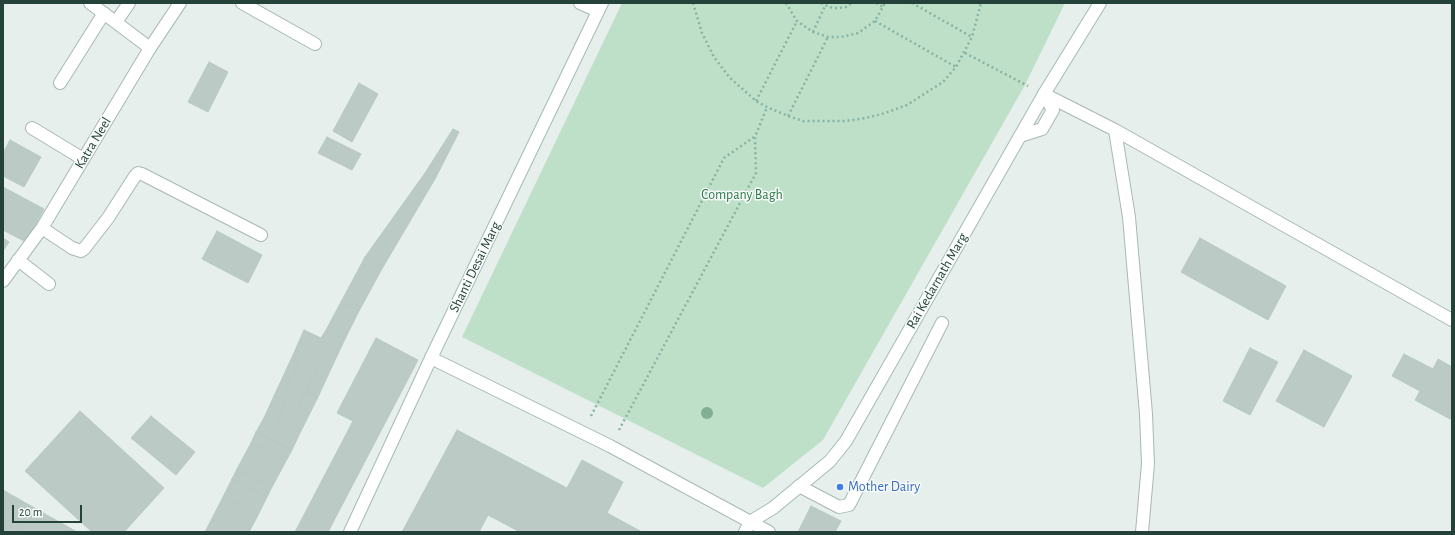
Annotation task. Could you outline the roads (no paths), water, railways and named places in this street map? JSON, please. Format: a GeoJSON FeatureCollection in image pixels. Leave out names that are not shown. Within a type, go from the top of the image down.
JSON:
{"type":"FeatureCollection","features":[{"type":"Feature","properties":{"kind":"street"},"geometry":{"type":"LineString","coordinates":[[90,3],[150,48]]}},
{"type":"Feature","properties":{"kind":"street"},"geometry":{"type":"LineString","coordinates":[[116,22],[129,3]]}},
{"type":"Feature","properties":{"kind":"street","name":"Katra Neel"},"geometry":{"type":"LineString","coordinates":[[3,281],[42,228],[150,48],[180,3]]}},
{"type":"Feature","properties":{"kind":"street"},"geometry":{"type":"LineString","coordinates":[[242,3],[315,44]]}},
{"type":"Feature","properties":{"kind":"street"},"geometry":{"type":"LineString","coordinates":[[580,3],[600,7]]}},
{"type":"Feature","properties":{"kind":"street","name":"Rai Kedarnath Marg"},"geometry":{"type":"LineString","coordinates":[[748,527],[830,461],[846,441],[1044,94],[1100,3]]}},
{"type":"Feature","properties":{"kind":"street","name":"Shanti Desai Marg"},"geometry":{"type":"LineString","coordinates":[[350,532],[431,358],[600,7]]}},
{"type":"Feature","properties":{"kind":"street"},"geometry":{"type":"LineString","coordinates":[[60,83],[104,13]]}},
{"type":"Feature","properties":{"kind":"street"},"geometry":{"type":"LineString","coordinates":[[1044,94],[1115,130],[1452,320]]}},
{"type":"Feature","properties":{"kind":"street"},"geometry":{"type":"LineString","coordinates":[[32,128],[83,159]]}},
{"type":"Feature","properties":{"kind":"street"},"geometry":{"type":"LineString","coordinates":[[1115,130],[1129,217],[1146,414],[1148,464],[1142,532]]}},
{"type":"Feature","properties":{"kind":"street"},"geometry":{"type":"LineString","coordinates":[[42,228],[72,248],[80,251],[84,249],[108,218],[134,176],[138,173],[261,235]]}},
{"type":"Feature","properties":{"kind":"street"},"geometry":{"type":"LineString","coordinates":[[18,260],[49,284]]}},
{"type":"Feature","properties":{"kind":"street"},"geometry":{"type":"LineString","coordinates":[[799,486],[839,507],[849,505],[942,323]]}},
{"type":"Feature","properties":{"kind":"street"},"geometry":{"type":"LineString","coordinates":[[431,358],[610,446],[748,527],[770,532]]}},
{"type":"Feature","properties":{"kind":"place","name":"Mother Dairy"},"geometry":{"type":"Point","coordinates":[840,487]}},
{"type":"Feature","properties":{"kind":"park label","name":"Company Bagh"},"geometry":{"type":"Point","coordinates":[742,195]}}]}
